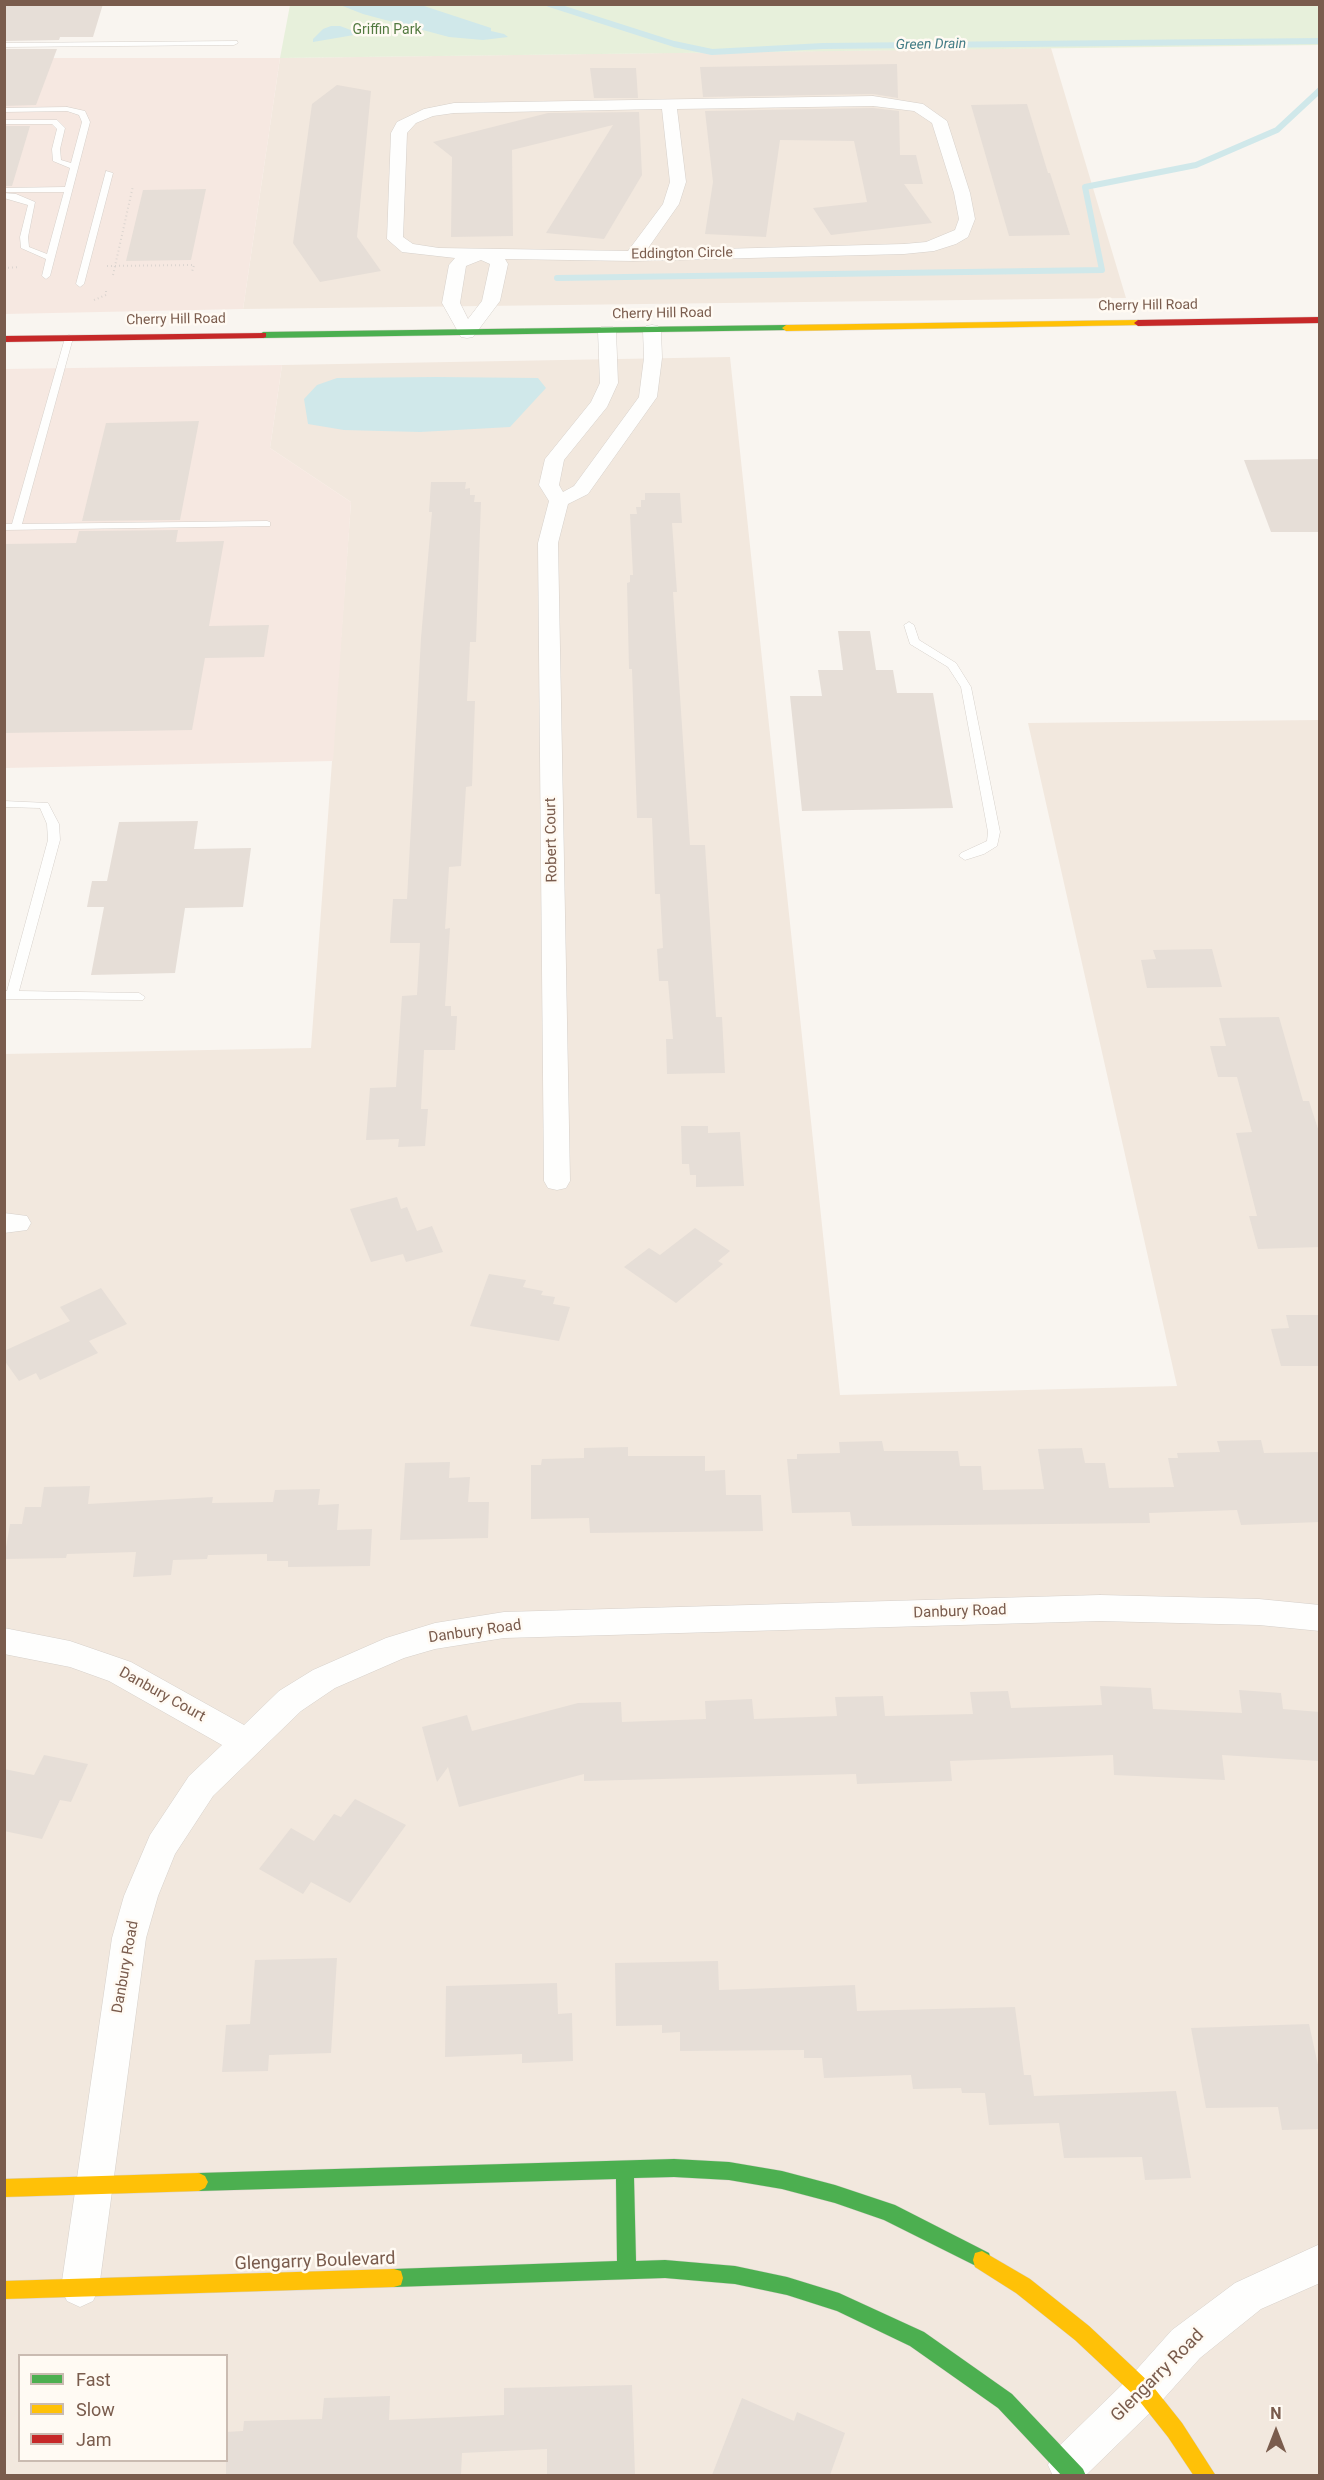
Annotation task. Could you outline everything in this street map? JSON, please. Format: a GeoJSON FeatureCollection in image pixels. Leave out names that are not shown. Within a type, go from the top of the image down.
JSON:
{"type":"FeatureCollection","features":[{"type":"Feature","properties":{"kind":"main road","name":"Cherry Hill Road"},"geometry":{"type":"LineString","coordinates":[[4,339],[1320,320]]}},
{"type":"Feature","properties":{"kind":"main road"},"geometry":{"type":"LineString","coordinates":[[4,2188],[674,2168],[729,2171],[771,2178],[835,2194],[888,2212],[974,2254],[1023,2286],[1082,2333],[1144,2391],[1206,2475]]}},
{"type":"Feature","properties":{"kind":"main road"},"geometry":{"type":"LineString","coordinates":[[625,2170],[627,2270]]}},
{"type":"Feature","properties":{"kind":"main road","name":"Glengarry Boulevard"},"geometry":{"type":"LineString","coordinates":[[4,2290],[665,2269],[735,2275],[788,2286],[838,2302],[917,2339],[1005,2401],[1072,2470]]}},
{"type":"Feature","properties":{"kind":"street","name":"Eddington Circle"},"geometry":{"type":"LineString","coordinates":[[873,101],[918,107],[939,121],[962,193],[967,219],[966,227],[962,233],[950,240],[928,247],[633,256],[419,251],[408,248],[395,239],[399,133],[403,125],[410,120],[429,112],[454,108],[669,105],[873,101]]}},
{"type":"Feature","properties":{"kind":"street"},"geometry":{"type":"LineString","coordinates":[[633,256],[670,204],[678,182],[669,105]]}},
{"type":"Feature","properties":{"kind":"street"},"geometry":{"type":"LineString","coordinates":[[481,254],[497,260],[499,264],[491,301],[467,333],[451,303],[458,265],[463,260],[481,254]]}},
{"type":"Feature","properties":{"kind":"street"},"geometry":{"type":"LineString","coordinates":[[607,331],[609,383],[600,403],[555,459],[549,485],[559,501],[581,490],[648,397],[653,358],[651,330]]}},
{"type":"Feature","properties":{"kind":"street","name":"Robert Court"},"geometry":{"type":"LineString","coordinates":[[557,1181],[548,543],[559,501]]}},
{"type":"Feature","properties":{"kind":"street","name":"Danbury Road"},"geometry":{"type":"LineString","coordinates":[[80,2288],[129,1938],[141,1896],[162,1846],[201,1786],[290,1701],[324,1679],[360,1662],[435,1636],[504,1624],[1100,1608],[1259,1612],[1320,1618]]}},
{"type":"Feature","properties":{"kind":"street","name":"Danbury Court"},"geometry":{"type":"LineString","coordinates":[[4,1641],[70,1654],[120,1671],[246,1742]]}},
{"type":"Feature","properties":{"kind":"street","name":"Glengarry Road"},"geometry":{"type":"LineString","coordinates":[[1072,2470],[1186,2344],[1248,2296],[1320,2263]]}},
{"type":"Feature","properties":{"kind":"lane"},"geometry":{"type":"LineString","coordinates":[[4,45],[234,43]]}},
{"type":"Feature","properties":{"kind":"lane"},"geometry":{"type":"LineString","coordinates":[[4,110],[68,109],[82,113],[86,122],[46,276]]}},
{"type":"Feature","properties":{"kind":"lane"},"geometry":{"type":"LineString","coordinates":[[4,122],[54,123],[61,128],[56,150],[57,161],[74,167]]}},
{"type":"Feature","properties":{"kind":"lane"},"geometry":{"type":"LineString","coordinates":[[80,284],[110,173]]}},
{"type":"Feature","properties":{"kind":"lane"},"geometry":{"type":"LineString","coordinates":[[4,190],[68,189]]}},
{"type":"Feature","properties":{"kind":"lane"},"geometry":{"type":"LineString","coordinates":[[4,195],[13,196],[32,204],[24,237],[25,248],[50,258]]}},
{"type":"Feature","properties":{"kind":"lane"},"geometry":{"type":"LineString","coordinates":[[16,527],[69,338]]}},
{"type":"Feature","properties":{"kind":"lane"},"geometry":{"type":"LineString","coordinates":[[4,527],[267,524]]}},
{"type":"Feature","properties":{"kind":"lane"},"geometry":{"type":"LineString","coordinates":[[909,625],[914,642],[952,665],[959,672],[966,687],[994,832],[993,843],[965,856]]}},
{"type":"Feature","properties":{"kind":"lane"},"geometry":{"type":"LineString","coordinates":[[4,804],[44,805],[53,824],[54,840],[8,995],[139,997]]}},
{"type":"Feature","properties":{"kind":"path"},"geometry":{"type":"LineString","coordinates":[[113,275],[133,186]]}},
{"type":"Feature","properties":{"kind":"path"},"geometry":{"type":"LineString","coordinates":[[106,266],[194,265],[192,272]]}},
{"type":"Feature","properties":{"kind":"shaded area"},"geometry":{"type":"Polygon","coordinates":[[[1051,48],[1126,298],[243,309],[280,58],[1051,48]]]}},
{"type":"Feature","properties":{"kind":"shaded area"},"geometry":{"type":"Polygon","coordinates":[[[4,58],[280,58],[243,309],[5,314],[4,58]]]}},
{"type":"Feature","properties":{"kind":"shaded area"},"geometry":{"type":"Polygon","coordinates":[[[730,357],[840,1395],[1177,1386],[1028,723],[1319,720],[1319,2475],[5,2475],[4,1054],[311,1048],[351,502],[270,448],[282,365],[730,357]]]}},
{"type":"Feature","properties":{"kind":"shaded area"},"geometry":{"type":"Polygon","coordinates":[[[282,365],[270,448],[351,502],[333,761],[5,768],[4,369],[282,365]]]}},
{"type":"Feature","properties":{"kind":"green space","name":"Griffin Park"},"geometry":{"type":"Polygon","coordinates":[[[290,5],[1319,5],[1319,45],[280,58],[290,5]]]}},
{"type":"Feature","properties":{"kind":"water"},"geometry":{"type":"Polygon","coordinates":[[[340,5],[421,5],[491,28],[491,31],[508,37],[483,40],[449,37],[363,14],[340,5]]]}},
{"type":"Feature","properties":{"kind":"water"},"geometry":{"type":"Polygon","coordinates":[[[340,26],[356,32],[354,35],[313,42],[313,39],[323,29],[340,26]]]}},
{"type":"Feature","properties":{"kind":"water"},"geometry":{"type":"Polygon","coordinates":[[[337,378],[538,378],[546,388],[510,427],[420,432],[344,430],[308,424],[304,399],[317,385],[337,378]]]}},
{"type":"Feature","properties":{"kind":"building"},"geometry":{"type":"Polygon","coordinates":[[[4,4],[103,4],[93,37],[4,41],[4,4]]]}},
{"type":"Feature","properties":{"kind":"building"},"geometry":{"type":"Polygon","coordinates":[[[4,49],[57,49],[36,105],[4,106],[4,49]]]}},
{"type":"Feature","properties":{"kind":"building"},"geometry":{"type":"Polygon","coordinates":[[[897,64],[898,98],[873,94],[703,97],[700,67],[897,64]]]}},
{"type":"Feature","properties":{"kind":"building"},"geometry":{"type":"Polygon","coordinates":[[[590,68],[636,68],[638,98],[594,98],[590,68]]]}},
{"type":"Feature","properties":{"kind":"building"},"geometry":{"type":"Polygon","coordinates":[[[337,85],[371,91],[357,237],[381,271],[320,282],[293,243],[312,104],[337,85]]]}},
{"type":"Feature","properties":{"kind":"building"},"geometry":{"type":"Polygon","coordinates":[[[1027,104],[1070,235],[1009,236],[971,105],[1027,104]]]}},
{"type":"Feature","properties":{"kind":"building"},"geometry":{"type":"Polygon","coordinates":[[[873,108],[899,111],[900,155],[916,155],[923,184],[904,184],[932,223],[831,235],[813,208],[867,202],[854,141],[780,140],[766,237],[705,234],[713,182],[705,111],[873,108]]]}},
{"type":"Feature","properties":{"kind":"building"},"geometry":{"type":"Polygon","coordinates":[[[639,112],[642,175],[604,239],[546,233],[613,125],[512,150],[513,236],[451,237],[452,157],[433,142],[548,113],[639,112]]]}},
{"type":"Feature","properties":{"kind":"building"},"geometry":{"type":"Polygon","coordinates":[[[4,126],[30,126],[12,186],[4,186],[4,126]]]}},
{"type":"Feature","properties":{"kind":"building"},"geometry":{"type":"Polygon","coordinates":[[[206,189],[191,260],[126,261],[143,190],[206,189]]]}},
{"type":"Feature","properties":{"kind":"building"},"geometry":{"type":"Polygon","coordinates":[[[199,421],[180,520],[82,521],[106,423],[199,421]]]}},
{"type":"Feature","properties":{"kind":"building"},"geometry":{"type":"Polygon","coordinates":[[[1320,459],[1320,532],[1271,532],[1244,460],[1320,459]]]}},
{"type":"Feature","properties":{"kind":"building"},"geometry":{"type":"Polygon","coordinates":[[[431,482],[466,482],[465,489],[470,488],[470,495],[475,495],[474,502],[481,502],[476,642],[470,642],[467,701],[475,701],[472,786],[466,787],[461,866],[449,867],[445,929],[450,928],[445,1006],[451,1006],[451,1016],[457,1016],[455,1050],[424,1050],[421,1109],[428,1109],[425,1146],[398,1147],[399,1139],[366,1140],[370,1088],[396,1087],[402,996],[417,995],[420,943],[390,943],[393,899],[407,899],[421,638],[432,512],[429,512],[431,482]]]}},
{"type":"Feature","properties":{"kind":"building"},"geometry":{"type":"Polygon","coordinates":[[[645,493],[680,493],[682,523],[672,523],[677,592],[673,592],[690,845],[705,845],[716,1017],[722,1017],[725,1073],[667,1074],[666,1039],[673,1039],[668,981],[659,981],[657,949],[663,948],[660,894],[655,894],[652,818],[637,818],[632,669],[629,669],[627,583],[630,582],[630,575],[633,575],[630,514],[637,514],[636,507],[641,507],[641,500],[645,500],[645,493]]]}},
{"type":"Feature","properties":{"kind":"building"},"geometry":{"type":"Polygon","coordinates":[[[178,530],[176,542],[224,541],[209,626],[269,625],[264,657],[205,658],[192,730],[4,733],[4,544],[76,543],[79,531],[178,530]]]}},
{"type":"Feature","properties":{"kind":"building"},"geometry":{"type":"Polygon","coordinates":[[[838,631],[870,631],[876,670],[893,670],[897,693],[933,693],[953,808],[802,811],[790,696],[822,696],[818,670],[843,670],[838,631]]]}},
{"type":"Feature","properties":{"kind":"building"},"geometry":{"type":"Polygon","coordinates":[[[198,821],[194,849],[251,848],[243,907],[185,908],[175,973],[91,975],[104,907],[87,907],[92,881],[107,881],[119,822],[198,821]]]}},
{"type":"Feature","properties":{"kind":"building"},"geometry":{"type":"Polygon","coordinates":[[[1212,949],[1222,987],[1147,988],[1141,960],[1156,959],[1153,950],[1212,949]]]}},
{"type":"Feature","properties":{"kind":"building"},"geometry":{"type":"Polygon","coordinates":[[[1279,1017],[1303,1101],[1309,1101],[1320,1135],[1320,1247],[1258,1249],[1249,1216],[1257,1216],[1236,1133],[1252,1132],[1237,1077],[1218,1077],[1210,1046],[1226,1046],[1219,1018],[1279,1017]]]}},
{"type":"Feature","properties":{"kind":"building"},"geometry":{"type":"Polygon","coordinates":[[[681,1126],[708,1126],[708,1133],[740,1132],[744,1186],[696,1187],[696,1175],[690,1175],[689,1164],[682,1164],[681,1126]]]}},
{"type":"Feature","properties":{"kind":"building"},"geometry":{"type":"Polygon","coordinates":[[[397,1197],[401,1209],[407,1207],[417,1231],[432,1226],[443,1252],[406,1262],[403,1254],[371,1262],[350,1209],[397,1197]]]}},
{"type":"Feature","properties":{"kind":"building"},"geometry":{"type":"Polygon","coordinates":[[[695,1228],[730,1251],[718,1261],[723,1264],[676,1303],[624,1267],[649,1248],[660,1255],[695,1228]]]}},
{"type":"Feature","properties":{"kind":"building"},"geometry":{"type":"Polygon","coordinates":[[[489,1274],[526,1280],[523,1287],[543,1291],[541,1295],[555,1297],[553,1304],[570,1307],[559,1341],[470,1326],[489,1274]]]}},
{"type":"Feature","properties":{"kind":"building"},"geometry":{"type":"Polygon","coordinates":[[[101,1288],[127,1324],[89,1341],[98,1353],[40,1380],[36,1373],[19,1381],[4,1360],[4,1351],[70,1321],[60,1307],[101,1288]]]}},
{"type":"Feature","properties":{"kind":"building"},"geometry":{"type":"Polygon","coordinates":[[[1286,1315],[1320,1315],[1320,1366],[1281,1366],[1271,1329],[1289,1328],[1286,1315]]]}},
{"type":"Feature","properties":{"kind":"building"},"geometry":{"type":"Polygon","coordinates":[[[1261,1440],[1264,1453],[1320,1452],[1320,1522],[1241,1525],[1237,1510],[1149,1513],[1150,1523],[852,1526],[850,1512],[792,1513],[787,1459],[797,1459],[797,1454],[840,1453],[839,1442],[882,1441],[884,1451],[958,1451],[960,1466],[981,1466],[983,1490],[1044,1489],[1038,1449],[1082,1448],[1085,1463],[1105,1463],[1109,1488],[1174,1487],[1168,1458],[1178,1458],[1177,1453],[1220,1452],[1217,1441],[1261,1440]]]}},
{"type":"Feature","properties":{"kind":"building"},"geometry":{"type":"Polygon","coordinates":[[[628,1447],[628,1456],[705,1456],[705,1471],[725,1470],[726,1495],[761,1495],[763,1531],[590,1533],[589,1518],[531,1519],[531,1465],[541,1465],[542,1459],[584,1458],[584,1448],[628,1447]]]}},
{"type":"Feature","properties":{"kind":"building"},"geometry":{"type":"Polygon","coordinates":[[[450,1462],[449,1478],[470,1477],[468,1502],[489,1502],[488,1538],[400,1540],[405,1463],[450,1462]]]}},
{"type":"Feature","properties":{"kind":"building"},"geometry":{"type":"Polygon","coordinates":[[[90,1486],[88,1504],[213,1497],[212,1503],[273,1502],[275,1490],[320,1489],[318,1505],[339,1504],[337,1530],[372,1529],[370,1566],[288,1567],[288,1561],[267,1561],[267,1554],[208,1555],[207,1559],[173,1560],[171,1575],[133,1577],[136,1552],[67,1554],[66,1558],[4,1559],[10,1524],[22,1524],[25,1507],[41,1507],[44,1487],[90,1486]]]}},
{"type":"Feature","properties":{"kind":"building"},"geometry":{"type":"Polygon","coordinates":[[[1100,1686],[1151,1688],[1153,1709],[1242,1713],[1239,1690],[1281,1693],[1283,1709],[1320,1712],[1320,1761],[1222,1755],[1225,1780],[1114,1775],[1113,1755],[950,1761],[952,1781],[857,1784],[856,1774],[584,1781],[584,1774],[459,1807],[448,1767],[437,1782],[422,1727],[467,1715],[472,1731],[578,1703],[621,1702],[622,1722],[706,1719],[705,1701],[752,1699],[754,1719],[837,1716],[835,1697],[883,1696],[885,1716],[973,1714],[970,1692],[1008,1691],[1011,1708],[1102,1705],[1100,1686]]]}},
{"type":"Feature","properties":{"kind":"building"},"geometry":{"type":"Polygon","coordinates":[[[44,1755],[88,1764],[71,1802],[60,1800],[42,1839],[4,1831],[4,1769],[34,1775],[44,1755]]]}},
{"type":"Feature","properties":{"kind":"building"},"geometry":{"type":"Polygon","coordinates":[[[355,1799],[406,1825],[350,1903],[311,1882],[303,1894],[259,1869],[291,1828],[314,1841],[334,1814],[341,1817],[355,1799]]]}},
{"type":"Feature","properties":{"kind":"building"},"geometry":{"type":"Polygon","coordinates":[[[337,1958],[331,2053],[269,2055],[268,2071],[222,2072],[226,2025],[250,2024],[255,1960],[337,1958]]]}},
{"type":"Feature","properties":{"kind":"building"},"geometry":{"type":"Polygon","coordinates":[[[718,1961],[719,1990],[855,1985],[857,2011],[1015,2007],[1024,2075],[1031,2075],[1034,2096],[1176,2091],[1191,2178],[1145,2180],[1142,2157],[1064,2158],[1059,2123],[989,2125],[985,2093],[962,2093],[961,2088],[913,2089],[911,2075],[824,2078],[822,2058],[804,2058],[804,2050],[680,2051],[680,2032],[662,2033],[662,2025],[616,2026],[615,1963],[718,1961]]]}},
{"type":"Feature","properties":{"kind":"building"},"geometry":{"type":"Polygon","coordinates":[[[557,1983],[558,2014],[572,2013],[573,2061],[522,2063],[522,2054],[445,2057],[446,1986],[557,1983]]]}},
{"type":"Feature","properties":{"kind":"building"},"geometry":{"type":"Polygon","coordinates":[[[1309,2024],[1320,2074],[1320,2129],[1282,2130],[1278,2107],[1206,2108],[1191,2028],[1309,2024]]]}},
{"type":"Feature","properties":{"kind":"building"},"geometry":{"type":"Polygon","coordinates":[[[632,2385],[635,2475],[547,2475],[547,2449],[462,2453],[461,2475],[226,2475],[228,2432],[243,2431],[244,2421],[322,2419],[324,2398],[390,2396],[389,2420],[504,2415],[504,2388],[632,2385]]]}},
{"type":"Feature","properties":{"kind":"building"},"geometry":{"type":"Polygon","coordinates":[[[742,2398],[794,2421],[797,2412],[845,2433],[830,2475],[712,2475],[742,2398]]]}},
{"type":"Feature","properties":{"kind":"waterway","name":"Green Drain"},"geometry":{"type":"LineString","coordinates":[[549,4],[674,44],[712,52],[823,46],[1320,41]]}},
{"type":"Feature","properties":{"kind":"waterway"},"geometry":{"type":"LineString","coordinates":[[557,278],[1102,270],[1085,187],[1196,165],[1277,130],[1320,90]]}},
{"type":"Feature","properties":{"kind":"traffic: fast"},"geometry":{"type":"LineString","coordinates":[[263,335],[786,328]]}},
{"type":"Feature","properties":{"kind":"traffic: fast"},"geometry":{"type":"LineString","coordinates":[[199,2182],[674,2168],[729,2171],[782,2180],[835,2194],[888,2212],[982,2260]]}},
{"type":"Feature","properties":{"kind":"traffic: fast"},"geometry":{"type":"LineString","coordinates":[[625,2170],[627,2270]]}},
{"type":"Feature","properties":{"kind":"traffic: fast"},"geometry":{"type":"LineString","coordinates":[[394,2278],[665,2269],[735,2275],[787,2286],[839,2302],[917,2339],[1005,2401],[1076,2476]]}},
{"type":"Feature","properties":{"kind":"traffic: slow"},"geometry":{"type":"LineString","coordinates":[[786,328],[1138,323]]}},
{"type":"Feature","properties":{"kind":"traffic: slow"},"geometry":{"type":"LineString","coordinates":[[4,2188],[199,2182]]}},
{"type":"Feature","properties":{"kind":"traffic: slow"},"geometry":{"type":"LineString","coordinates":[[982,2260],[1023,2286],[1082,2333],[1144,2391],[1175,2430],[1206,2476]]}},
{"type":"Feature","properties":{"kind":"traffic: slow"},"geometry":{"type":"LineString","coordinates":[[4,2290],[394,2278]]}},
{"type":"Feature","properties":{"kind":"traffic: jam"},"geometry":{"type":"LineString","coordinates":[[1138,323],[1320,320]]}},
{"type":"Feature","properties":{"kind":"traffic: jam"},"geometry":{"type":"LineString","coordinates":[[4,339],[263,335]]}}]}
